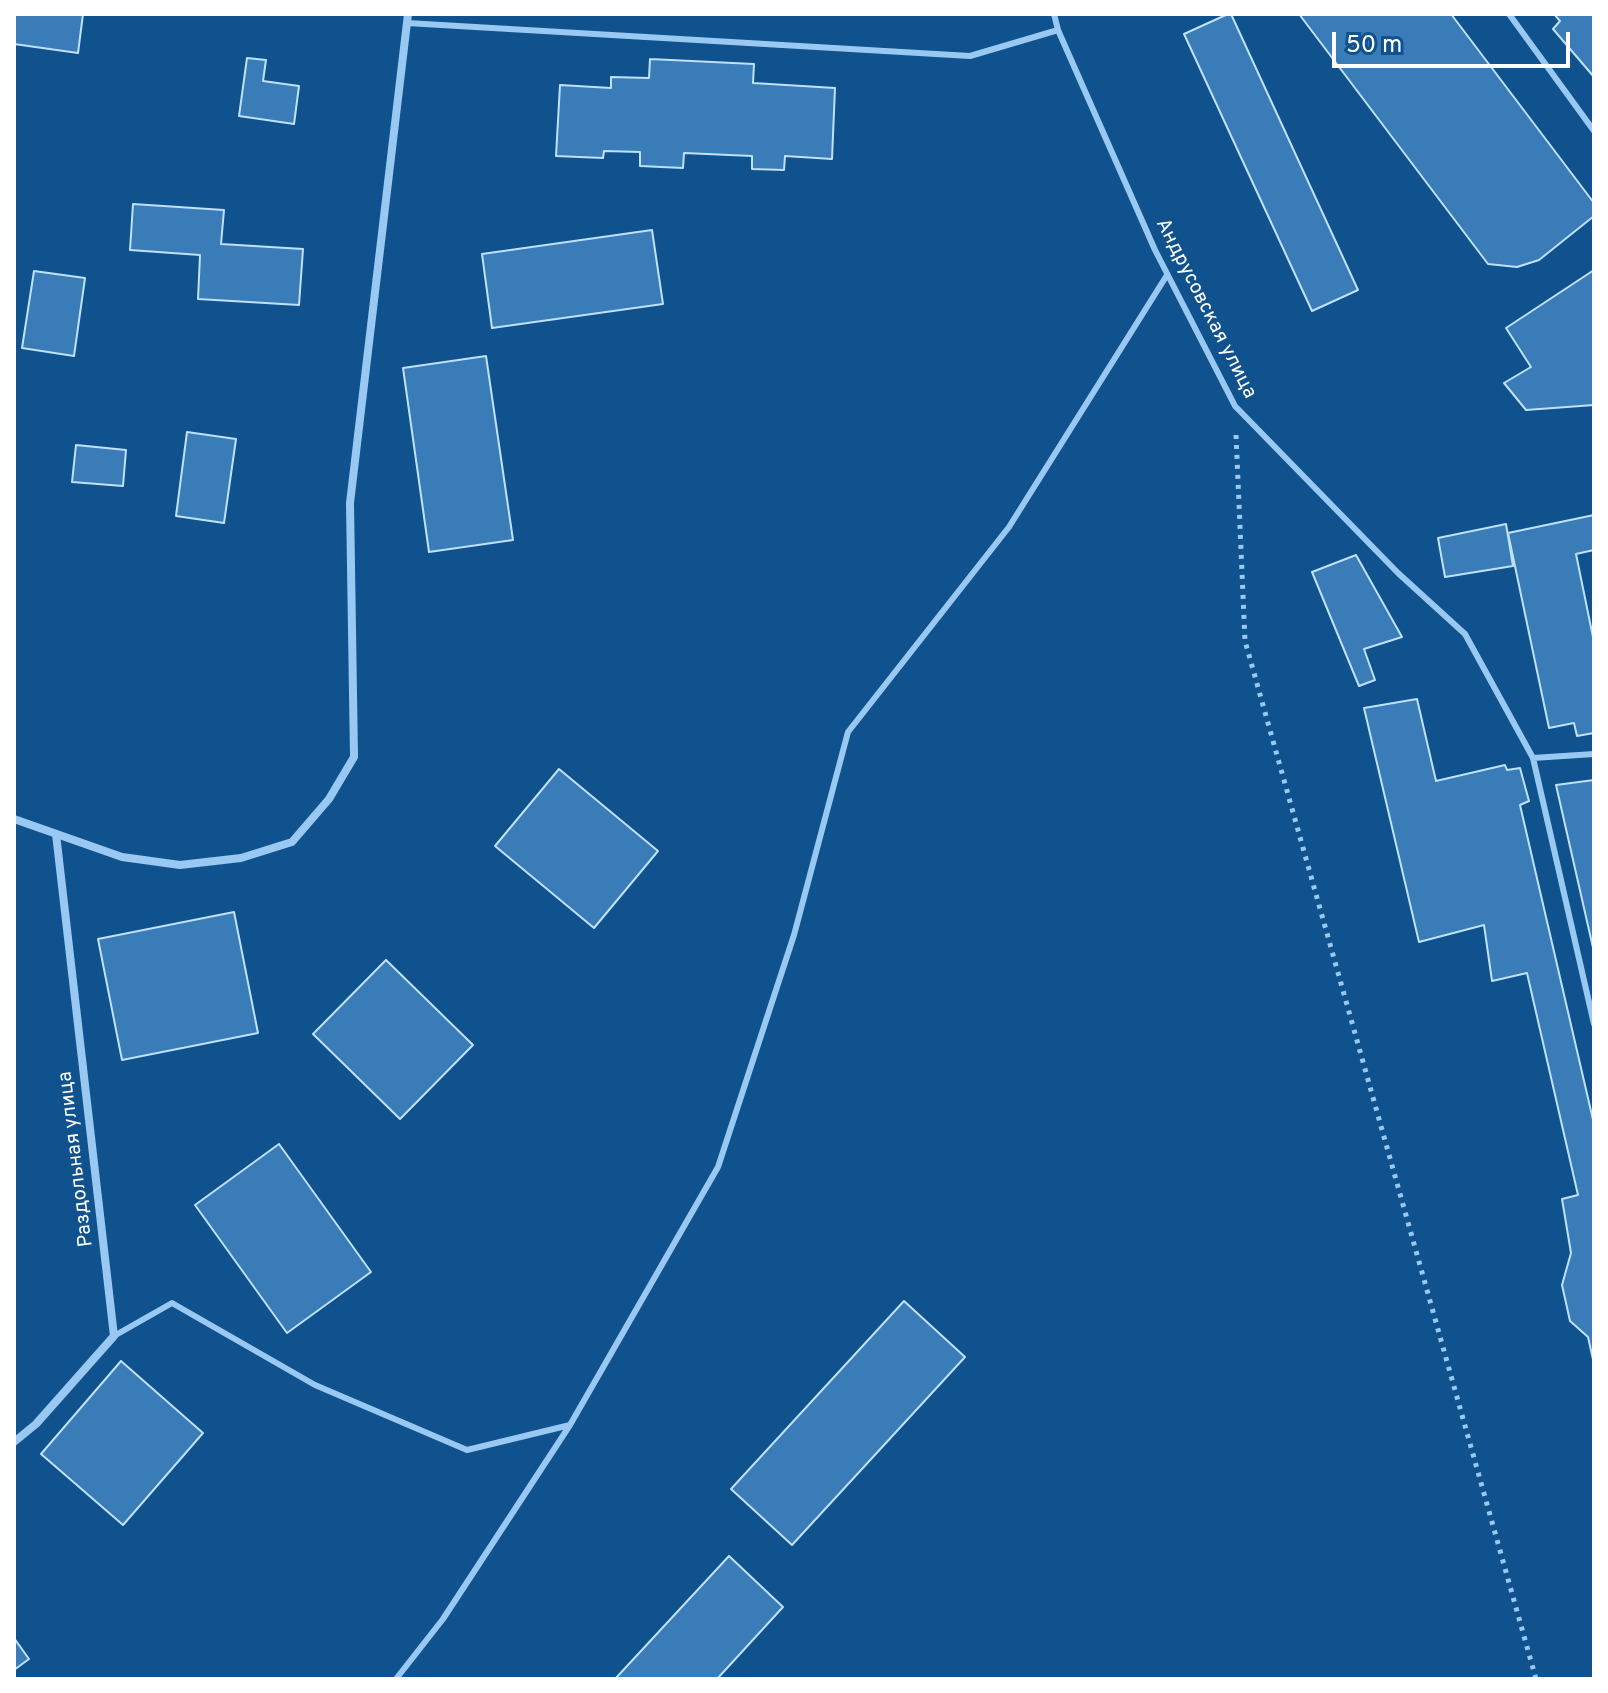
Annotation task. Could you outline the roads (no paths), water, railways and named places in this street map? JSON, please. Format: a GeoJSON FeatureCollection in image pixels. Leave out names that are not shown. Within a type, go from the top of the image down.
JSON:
{"type":"FeatureCollection","features":[{"type":"Feature","properties":{"kind":"street"},"geometry":{"type":"LineString","coordinates":[[14,819],[122,857],[180,865],[241,858],[292,842],[329,799],[354,757],[350,503],[408,18]]}},
{"type":"Feature","properties":{"kind":"street","name":"Раздольная улица"},"geometry":{"type":"LineString","coordinates":[[56,834],[114,1336]]}},
{"type":"Feature","properties":{"kind":"street"},"geometry":{"type":"LineString","coordinates":[[14,1442],[36,1424],[114,1336]]}},
{"type":"Feature","properties":{"kind":"lane","name":"Андрусовская улица"},"geometry":{"type":"LineString","coordinates":[[1054,14],[1058,30],[1148,235],[1235,406],[1398,573],[1465,634],[1533,758],[1594,1024]]}},
{"type":"Feature","properties":{"kind":"lane"},"geometry":{"type":"LineString","coordinates":[[1509,14],[1594,131]]}},
{"type":"Feature","properties":{"kind":"lane"},"geometry":{"type":"LineString","coordinates":[[408,18],[970,56],[1058,30]]}},
{"type":"Feature","properties":{"kind":"lane"},"geometry":{"type":"LineString","coordinates":[[396,1679],[443,1619],[570,1425],[718,1167],[794,935],[848,732],[1009,527],[1167,275]]}},
{"type":"Feature","properties":{"kind":"lane"},"geometry":{"type":"LineString","coordinates":[[1533,758],[1594,754]]}},
{"type":"Feature","properties":{"kind":"lane"},"geometry":{"type":"LineString","coordinates":[[114,1336],[172,1303],[315,1385],[467,1450],[570,1425]]}}]}
